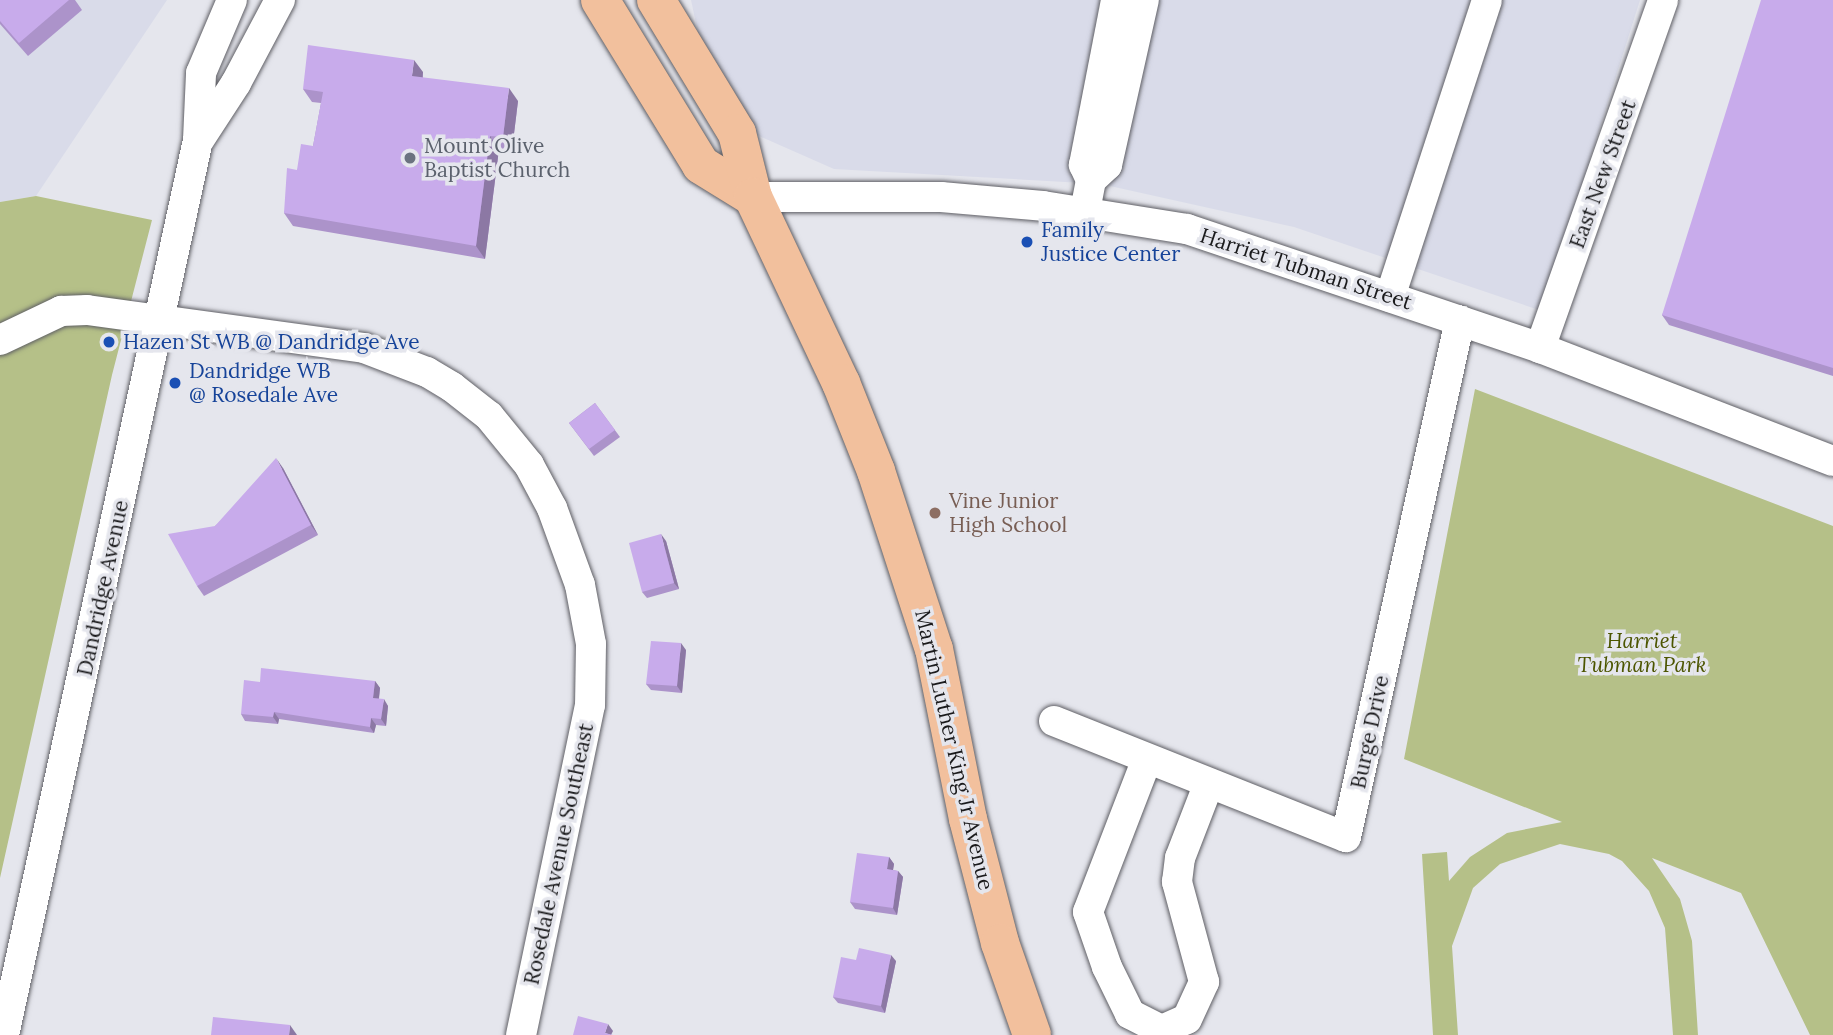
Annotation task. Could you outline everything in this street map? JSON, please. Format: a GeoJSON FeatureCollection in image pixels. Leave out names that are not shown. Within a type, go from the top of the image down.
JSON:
{"type":"FeatureCollection","features":[{"type":"Feature","properties":{"kind":"main road"},"geometry":{"type":"LineString","coordinates":[[600,0],[701,166],[753,197]]}},
{"type":"Feature","properties":{"kind":"main road","name":"Martin Luther King Jr Avenue"},"geometry":{"type":"LineString","coordinates":[[656,0],[737,133],[753,197],[841,383],[902,545],[934,649],[968,819],[1000,943],[1032,1035]]}},
{"type":"Feature","properties":{"kind":"street","name":"Dandridge Avenue"},"geometry":{"type":"LineString","coordinates":[[4,1035],[162,317],[198,140],[201,72],[232,0]]}},
{"type":"Feature","properties":{"kind":"street","name":"Dandridge Avenue"},"geometry":{"type":"LineString","coordinates":[[198,140],[236,83],[279,0]]}},
{"type":"Feature","properties":{"kind":"street"},"geometry":{"type":"LineString","coordinates":[[1086,212],[1091,180],[1084,165],[1116,0]]}},
{"type":"Feature","properties":{"kind":"street"},"geometry":{"type":"LineString","coordinates":[[1091,180],[1107,165],[1144,0]]}},
{"type":"Feature","properties":{"kind":"street"},"geometry":{"type":"LineString","coordinates":[[1390,297],[1487,0]]}},
{"type":"Feature","properties":{"kind":"street","name":"East New Street"},"geometry":{"type":"LineString","coordinates":[[1540,348],[1663,0]]}},
{"type":"Feature","properties":{"kind":"street","name":"Harriet Tubman Street"},"geometry":{"type":"LineString","coordinates":[[753,197],[941,197],[1086,212],[1187,229],[1540,348],[1833,461]]}},
{"type":"Feature","properties":{"kind":"street","name":"Rosedale Avenue Southeast"},"geometry":{"type":"LineString","coordinates":[[0,340],[61,311],[162,317],[364,348],[427,372],[489,416],[529,465],[552,508],[580,585],[591,644],[590,705],[521,1035]]}},
{"type":"Feature","properties":{"kind":"street","name":"Burge Drive"},"geometry":{"type":"LineString","coordinates":[[1054,721],[1346,837],[1460,320]]}},
{"type":"Feature","properties":{"kind":"street"},"geometry":{"type":"LineString","coordinates":[[1147,759],[1088,912],[1107,967],[1130,1014],[1162,1030],[1187,1019],[1204,982],[1177,882],[1180,858],[1209,783]]}},
{"type":"Feature","properties":{"kind":"shaded area"},"geometry":{"type":"Polygon","coordinates":[[[0,0],[167,0],[36,196],[0,202],[0,0]]]}},
{"type":"Feature","properties":{"kind":"shaded area"},"geometry":{"type":"Polygon","coordinates":[[[691,0],[1640,0],[1542,311],[1294,227],[1101,184],[834,169],[759,136],[700,42],[691,0]]]}},
{"type":"Feature","properties":{"kind":"green space"},"geometry":{"type":"Polygon","coordinates":[[[36,196],[152,220],[112,375],[0,878],[0,202],[36,196]]]}},
{"type":"Feature","properties":{"kind":"green space","name":"Harriet Tubman Park"},"geometry":{"type":"Polygon","coordinates":[[[1475,389],[1833,526],[1833,1035],[1810,1035],[1741,893],[1652,858],[1680,899],[1692,941],[1698,1035],[1673,1035],[1665,928],[1649,891],[1622,861],[1609,854],[1560,844],[1500,864],[1473,888],[1452,946],[1458,1035],[1433,1035],[1422,854],[1447,852],[1449,881],[1470,857],[1507,833],[1562,822],[1404,759],[1475,389]]]}},
{"type":"Feature","properties":{"kind":"building"},"geometry":{"type":"Polygon","coordinates":[[[0,0],[69,0],[19,43],[0,21],[0,0]]]}},
{"type":"Feature","properties":{"kind":"building"},"geometry":{"type":"Polygon","coordinates":[[[1761,0],[1833,0],[1833,368],[1662,315],[1761,0]]]}},
{"type":"Feature","properties":{"kind":"building","name":"Mount Olive Baptist Church"},"geometry":{"type":"Polygon","coordinates":[[[308,45],[414,60],[412,76],[509,88],[503,137],[490,136],[476,246],[284,213],[287,168],[297,170],[301,144],[313,146],[323,92],[303,89],[308,45]]]}},
{"type":"Feature","properties":{"kind":"building"},"geometry":{"type":"Polygon","coordinates":[[[595,403],[615,430],[589,449],[569,423],[595,403]]]}},
{"type":"Feature","properties":{"kind":"building"},"geometry":{"type":"Polygon","coordinates":[[[276,458],[311,525],[197,586],[168,534],[215,526],[276,458]]]}},
{"type":"Feature","properties":{"kind":"building"},"geometry":{"type":"Polygon","coordinates":[[[661,534],[674,583],[642,592],[629,543],[661,534]]]}},
{"type":"Feature","properties":{"kind":"building"},"geometry":{"type":"Polygon","coordinates":[[[651,641],[681,643],[677,686],[646,684],[651,641]]]}},
{"type":"Feature","properties":{"kind":"building"},"geometry":{"type":"Polygon","coordinates":[[[261,668],[375,681],[373,698],[384,699],[381,719],[371,718],[370,727],[274,712],[273,717],[241,714],[244,680],[260,682],[261,668]]]}},
{"type":"Feature","properties":{"kind":"building"},"geometry":{"type":"Polygon","coordinates":[[[857,853],[889,857],[887,869],[898,871],[893,908],[850,902],[857,853]]]}},
{"type":"Feature","properties":{"kind":"building"},"geometry":{"type":"Polygon","coordinates":[[[859,948],[891,955],[881,1006],[833,997],[841,957],[856,960],[859,948]]]}},
{"type":"Feature","properties":{"kind":"building"},"geometry":{"type":"Polygon","coordinates":[[[578,1016],[608,1024],[605,1033],[613,1035],[573,1035],[578,1016]]]}},
{"type":"Feature","properties":{"kind":"building"},"geometry":{"type":"Polygon","coordinates":[[[213,1017],[290,1025],[289,1035],[211,1035],[213,1017]]]}},
{"type":"Feature","properties":{"kind":"place","name":"Mount Olive Baptist Church"},"geometry":{"type":"Point","coordinates":[410,158]}},
{"type":"Feature","properties":{"kind":"place","name":"Family Justice Center"},"geometry":{"type":"Point","coordinates":[1027,242]}},
{"type":"Feature","properties":{"kind":"place","name":"Hazen St WB @ Dandridge Ave"},"geometry":{"type":"Point","coordinates":[109,342]}},
{"type":"Feature","properties":{"kind":"place","name":"Dandridge WB @ Rosedale Ave"},"geometry":{"type":"Point","coordinates":[175,383]}},
{"type":"Feature","properties":{"kind":"place","name":"Vine Junior High School"},"geometry":{"type":"Point","coordinates":[935,513]}}]}
